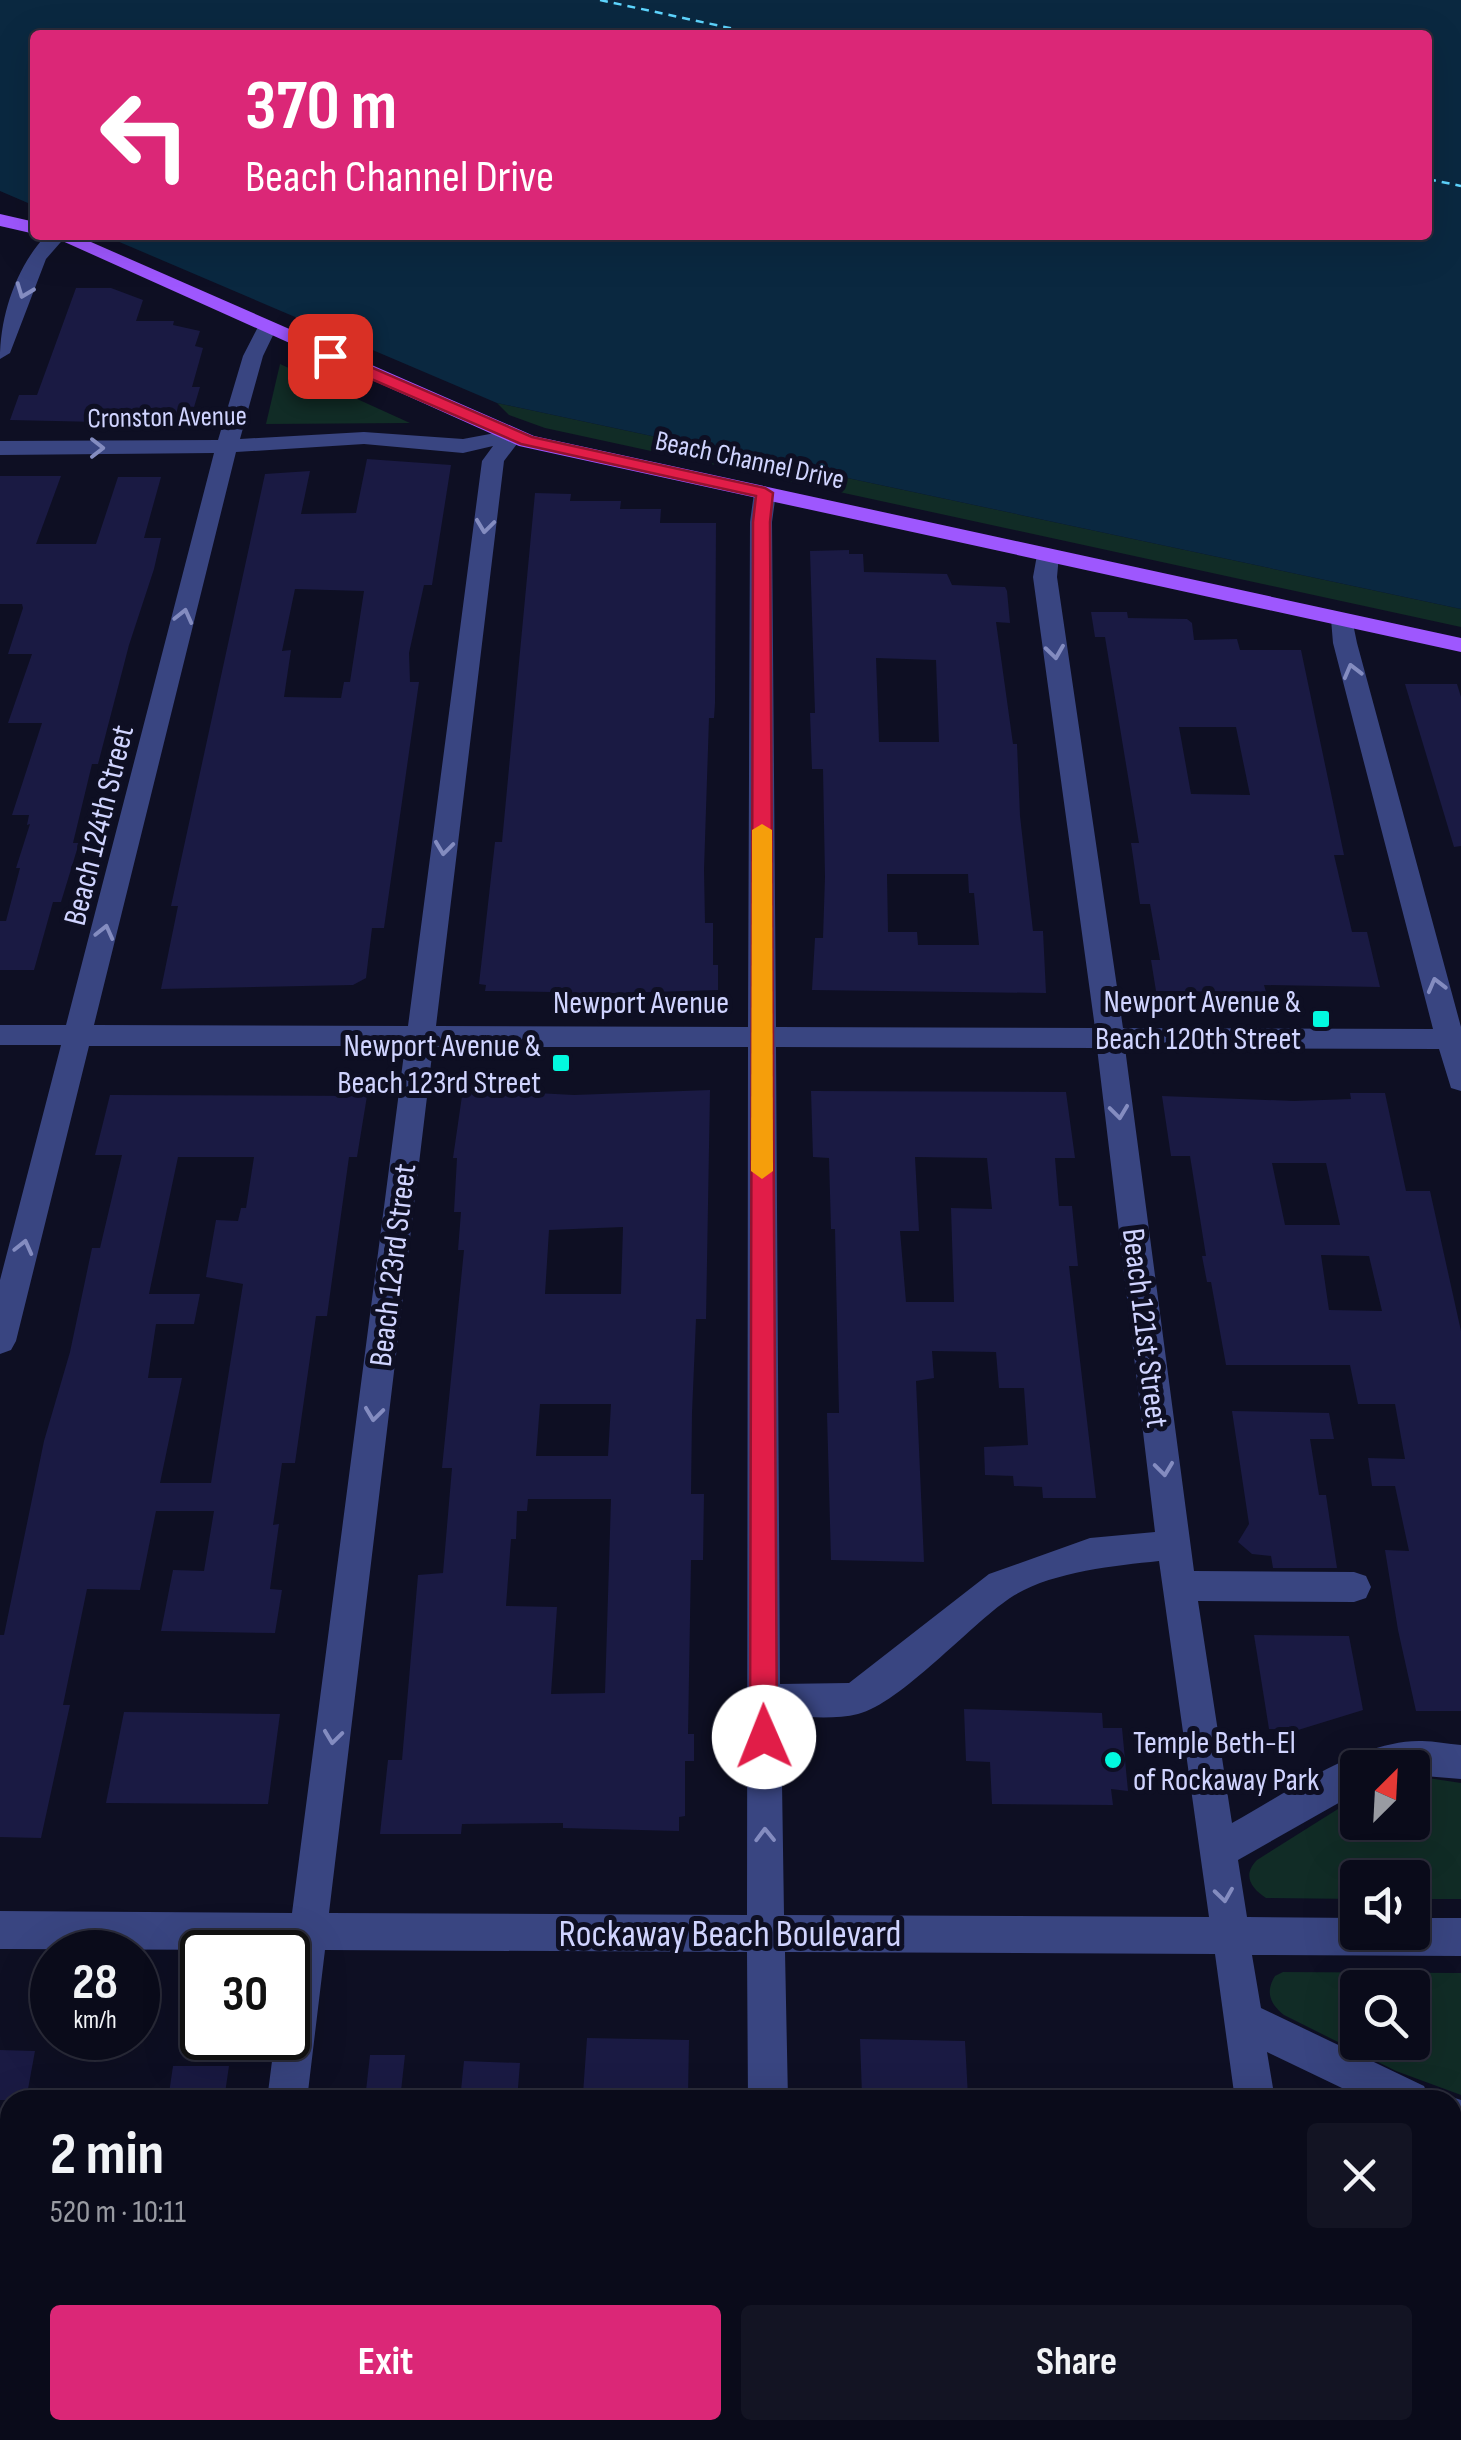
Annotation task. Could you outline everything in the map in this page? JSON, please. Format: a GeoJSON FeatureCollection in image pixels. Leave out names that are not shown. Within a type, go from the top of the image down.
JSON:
{"type":"FeatureCollection","features":[{"type":"Feature","properties":{"kind":"main road"},"geometry":{"type":"LineString","coordinates":[[0,220],[30,227]]}},
{"type":"Feature","properties":{"kind":"main road","name":"Beach Channel Drive"},"geometry":{"type":"LineString","coordinates":[[69,240],[512,436],[1461,645]]}},
{"type":"Feature","properties":{"kind":"street"},"geometry":{"type":"LineString","coordinates":[[0,353],[37,257],[53,240]]}},
{"type":"Feature","properties":{"kind":"street","name":"Beach 124th Street"},"geometry":{"type":"LineString","coordinates":[[0,1341],[227,447],[253,356],[267,328]]}},
{"type":"Feature","properties":{"kind":"street","name":"Cronston Avenue"},"geometry":{"type":"LineString","coordinates":[[0,448],[227,447],[344,438],[474,446],[512,436]]}},
{"type":"Feature","properties":{"kind":"street","name":"Beach 123rd Street"},"geometry":{"type":"LineString","coordinates":[[309,1930],[493,461],[512,436]]}},
{"type":"Feature","properties":{"kind":"street"},"geometry":{"type":"LineString","coordinates":[[765,493],[761,522],[763,1700],[768,2090]]}},
{"type":"Feature","properties":{"kind":"street","name":"Beach 121st Street"},"geometry":{"type":"LineString","coordinates":[[1048,555],[1045,577],[1110,1038],[1173,1545],[1253,2090]]}},
{"type":"Feature","properties":{"kind":"street"},"geometry":{"type":"LineString","coordinates":[[1343,620],[1345,644],[1456,1039],[1461,1080]]}},
{"type":"Feature","properties":{"kind":"street","name":"Newport Avenue"},"geometry":{"type":"LineString","coordinates":[[0,1034],[1456,1039]]}},
{"type":"Feature","properties":{"kind":"street"},"geometry":{"type":"LineString","coordinates":[[763,1700],[855,1699],[1002,1585],[1090,1553],[1173,1545]]}},
{"type":"Feature","properties":{"kind":"street"},"geometry":{"type":"LineString","coordinates":[[1179,1586],[1354,1587]]}},
{"type":"Feature","properties":{"kind":"street"},"geometry":{"type":"LineString","coordinates":[[1430,1759],[1461,1762]]}},
{"type":"Feature","properties":{"kind":"street"},"geometry":{"type":"LineString","coordinates":[[1218,1851],[1340,1784]]}},
{"type":"Feature","properties":{"kind":"street","name":"Rockaway Beach Boulevard"},"geometry":{"type":"LineString","coordinates":[[0,1930],[180,1931]]}},
{"type":"Feature","properties":{"kind":"street","name":"Rockaway Beach Boulevard"},"geometry":{"type":"LineString","coordinates":[[310,1931],[1461,1936]]}},
{"type":"Feature","properties":{"kind":"street"},"geometry":{"type":"LineString","coordinates":[[1244,2020],[1389,2090]]}},
{"type":"Feature","properties":{"kind":"street","name":"Beach 123rd Street"},"geometry":{"type":"LineString","coordinates":[[289,2090],[293,2060]]}},
{"type":"Feature","properties":{"kind":"green space"},"geometry":{"type":"Polygon","coordinates":[[[280,364],[410,423],[266,424],[280,364]]]}},
{"type":"Feature","properties":{"kind":"green space"},"geometry":{"type":"Polygon","coordinates":[[[497,403],[1461,609],[1461,627],[545,428],[509,415],[497,403]]]}},
{"type":"Feature","properties":{"kind":"green space"},"geometry":{"type":"Polygon","coordinates":[[[1430,1778],[1461,1783],[1461,1899],[1430,1899],[1430,1860],[1340,1860],[1340,1899],[1266,1898],[1256,1890],[1249,1876],[1257,1860],[1340,1808],[1340,1840],[1430,1840],[1430,1778]]]}},
{"type":"Feature","properties":{"kind":"green space"},"geometry":{"type":"Polygon","coordinates":[[[1283,1972],[1340,1972],[1340,2043],[1284,2015],[1270,1997],[1275,1976],[1283,1972]]]}},
{"type":"Feature","properties":{"kind":"green space"},"geometry":{"type":"Polygon","coordinates":[[[1430,1973],[1461,1973],[1461,2090],[1447,2090],[1374,2060],[1430,2060],[1430,1973]]]}},
{"type":"Feature","properties":{"kind":"water"},"geometry":{"type":"Polygon","coordinates":[[[0,0],[1461,0],[1461,609],[497,403],[115,240],[1432,240],[1432,30],[30,30],[30,204],[0,191],[0,0]]]}},
{"type":"Feature","properties":{"kind":"building"},"geometry":{"type":"Polygon","coordinates":[[[76,288],[111,288],[143,300],[136,321],[174,321],[173,325],[200,331],[195,346],[203,348],[192,387],[200,387],[189,424],[10,420],[19,395],[37,395],[76,288]]]}},
{"type":"Feature","properties":{"kind":"building"},"geometry":{"type":"Polygon","coordinates":[[[367,459],[451,465],[432,585],[424,585],[409,653],[410,682],[419,682],[384,928],[372,928],[366,978],[353,985],[161,989],[178,906],[171,906],[265,474],[310,471],[301,514],[356,513],[367,459]],[[295,589],[282,651],[291,650],[284,697],[341,698],[344,682],[350,682],[364,591],[295,589]]]}},
{"type":"Feature","properties":{"kind":"building"},"geometry":{"type":"Polygon","coordinates":[[[0,476],[61,476],[36,544],[96,544],[118,477],[161,477],[144,538],[161,538],[154,569],[129,645],[98,764],[92,764],[73,843],[79,843],[61,902],[53,902],[34,970],[0,970],[0,921],[6,921],[20,868],[16,868],[30,824],[27,825],[29,815],[12,815],[42,723],[8,723],[32,654],[8,654],[23,608],[22,604],[0,604],[0,476]]]}},
{"type":"Feature","properties":{"kind":"building"},"geometry":{"type":"Polygon","coordinates":[[[535,493],[571,494],[570,501],[621,501],[620,509],[661,509],[660,523],[716,523],[715,703],[714,718],[709,718],[704,870],[705,923],[713,923],[713,965],[718,965],[718,990],[552,995],[485,991],[486,985],[479,984],[495,842],[502,842],[535,493]]]}},
{"type":"Feature","properties":{"kind":"building"},"geometry":{"type":"Polygon","coordinates":[[[849,550],[849,554],[863,554],[864,572],[947,574],[952,585],[1005,587],[1010,623],[996,622],[1013,744],[1017,744],[1020,816],[1033,931],[1043,931],[1046,993],[812,990],[815,938],[823,938],[825,877],[823,769],[812,769],[810,713],[815,713],[810,551],[849,550]],[[876,658],[879,742],[939,742],[936,660],[876,658]],[[887,874],[888,932],[917,932],[918,945],[979,945],[974,893],[969,893],[968,874],[887,874]]]}},
{"type":"Feature","properties":{"kind":"building"},"geometry":{"type":"Polygon","coordinates":[[[1091,612],[1127,612],[1128,618],[1187,619],[1192,623],[1194,640],[1237,639],[1240,650],[1301,650],[1344,855],[1334,855],[1352,932],[1367,932],[1380,987],[1264,985],[1266,992],[1156,991],[1151,960],[1160,960],[1150,904],[1140,904],[1131,843],[1139,843],[1105,637],[1095,637],[1091,612]],[[1179,727],[1191,794],[1250,795],[1236,727],[1179,727]]]}},
{"type":"Feature","properties":{"kind":"building"},"geometry":{"type":"Polygon","coordinates":[[[1405,684],[1457,684],[1461,697],[1461,846],[1454,847],[1405,684]]]}},
{"type":"Feature","properties":{"kind":"building"},"geometry":{"type":"Polygon","coordinates":[[[463,1089],[574,1095],[710,1090],[706,1319],[696,1319],[692,1413],[691,1494],[704,1494],[703,1560],[691,1560],[688,1734],[694,1734],[694,1761],[685,1761],[685,1816],[679,1817],[679,1831],[563,1828],[563,1823],[462,1824],[461,1834],[380,1834],[388,1760],[402,1760],[418,1575],[443,1573],[452,1468],[442,1468],[464,1250],[458,1250],[461,1212],[454,1212],[457,1158],[453,1158],[463,1089]],[[623,1227],[549,1230],[545,1294],[621,1294],[623,1227]],[[540,1404],[536,1456],[608,1456],[611,1404],[540,1404]],[[528,1499],[527,1511],[517,1511],[506,1606],[557,1607],[551,1694],[605,1693],[611,1499],[528,1499]]]}},
{"type":"Feature","properties":{"kind":"building"},"geometry":{"type":"Polygon","coordinates":[[[811,1091],[1066,1092],[1075,1158],[1055,1158],[1059,1206],[1072,1206],[1078,1266],[1069,1266],[1096,1498],[1043,1498],[1042,1487],[1014,1486],[1013,1476],[985,1475],[984,1447],[1028,1445],[1024,1388],[999,1388],[996,1352],[932,1351],[934,1378],[916,1381],[924,1562],[831,1560],[827,1413],[839,1413],[835,1229],[831,1229],[829,1158],[813,1157],[811,1091]],[[915,1157],[919,1231],[900,1231],[906,1302],[954,1302],[951,1208],[992,1209],[987,1158],[915,1157]]]}},
{"type":"Feature","properties":{"kind":"building"},"geometry":{"type":"Polygon","coordinates":[[[1350,1093],[1385,1093],[1406,1191],[1430,1191],[1461,1331],[1461,1711],[1416,1711],[1398,1630],[1385,1550],[1409,1551],[1395,1486],[1372,1486],[1368,1458],[1405,1459],[1395,1404],[1358,1404],[1350,1365],[1226,1365],[1211,1282],[1207,1282],[1202,1256],[1206,1256],[1190,1156],[1171,1156],[1162,1096],[1351,1099],[1350,1093]],[[1272,1163],[1285,1225],[1340,1225],[1326,1163],[1272,1163]],[[1321,1255],[1329,1310],[1382,1311],[1369,1256],[1321,1255]]]}},
{"type":"Feature","properties":{"kind":"building"},"geometry":{"type":"Polygon","coordinates":[[[110,1095],[367,1096],[357,1157],[349,1157],[327,1316],[316,1316],[295,1463],[282,1463],[273,1525],[279,1524],[270,1589],[282,1590],[275,1633],[161,1631],[173,1570],[204,1571],[214,1511],[156,1511],[140,1590],[87,1589],[63,1705],[70,1705],[41,1838],[0,1837],[0,1635],[4,1635],[44,1441],[70,1352],[92,1248],[100,1248],[122,1155],[95,1155],[110,1095]],[[178,1157],[149,1294],[200,1294],[194,1324],[156,1324],[148,1378],[182,1378],[160,1483],[211,1483],[243,1284],[206,1277],[216,1220],[238,1221],[241,1208],[246,1208],[254,1157],[178,1157]]]}},
{"type":"Feature","properties":{"kind":"building"},"geometry":{"type":"Polygon","coordinates":[[[1232,1411],[1329,1413],[1334,1439],[1310,1439],[1319,1495],[1326,1495],[1337,1568],[1273,1568],[1271,1556],[1252,1554],[1238,1542],[1249,1524],[1232,1411]]]}},
{"type":"Feature","properties":{"kind":"building"},"geometry":{"type":"Polygon","coordinates":[[[1254,1635],[1349,1636],[1363,1710],[1298,1730],[1269,1729],[1254,1635]]]}},
{"type":"Feature","properties":{"kind":"building"},"geometry":{"type":"Polygon","coordinates":[[[964,1709],[1102,1713],[1103,1728],[1122,1728],[1128,1791],[1111,1789],[1113,1805],[992,1804],[990,1762],[966,1761],[964,1709]]]}},
{"type":"Feature","properties":{"kind":"building"},"geometry":{"type":"Polygon","coordinates":[[[124,1712],[280,1714],[268,1804],[106,1803],[124,1712]]]}},
{"type":"Feature","properties":{"kind":"building"},"geometry":{"type":"Polygon","coordinates":[[[587,2038],[689,2040],[688,2090],[583,2090],[587,2038]]]}},
{"type":"Feature","properties":{"kind":"building"},"geometry":{"type":"Polygon","coordinates":[[[860,2039],[965,2041],[968,2090],[862,2090],[860,2039]]]}},
{"type":"Feature","properties":{"kind":"building"},"geometry":{"type":"Polygon","coordinates":[[[0,2050],[30,2051],[30,2060],[33,2060],[28,2090],[0,2090],[0,2050]]]}},
{"type":"Feature","properties":{"kind":"building"},"geometry":{"type":"Polygon","coordinates":[[[370,2055],[405,2055],[401,2090],[366,2090],[370,2055]]]}},
{"type":"Feature","properties":{"kind":"building"},"geometry":{"type":"Polygon","coordinates":[[[464,2061],[520,2063],[518,2090],[461,2090],[464,2061]]]}},
{"type":"Feature","properties":{"kind":"building"},"geometry":{"type":"Polygon","coordinates":[[[173,2066],[229,2066],[225,2090],[169,2090],[173,2066]]]}},
{"type":"Feature","properties":{"kind":"ferry route"},"geometry":{"type":"LineString","coordinates":[[600,0],[739,30]]}},
{"type":"Feature","properties":{"kind":"ferry route"},"geometry":{"type":"LineString","coordinates":[[1432,180],[1461,186]]}},
{"type":"Feature","properties":{"kind":"slow traffic"},"geometry":{"type":"LineString","coordinates":[[762,830],[762,1171]]}},
{"type":"Feature","properties":{"kind":"place","name":"Newport Avenue & Beach 120th Street"},"geometry":{"type":"Point","coordinates":[1321,1019]}},
{"type":"Feature","properties":{"kind":"place","name":"Newport Avenue & Beach 123rd Street"},"geometry":{"type":"Point","coordinates":[561,1063]}},
{"type":"Feature","properties":{"kind":"place","name":"Temple Beth-El of Rockaway Park"},"geometry":{"type":"Point","coordinates":[1113,1760]}},
{"type":"Feature","properties":{"kind":"route"},"geometry":{"type":"LineString","coordinates":[[330,356],[527,441],[765,493],[761,522],[764,1737]]}}]}
